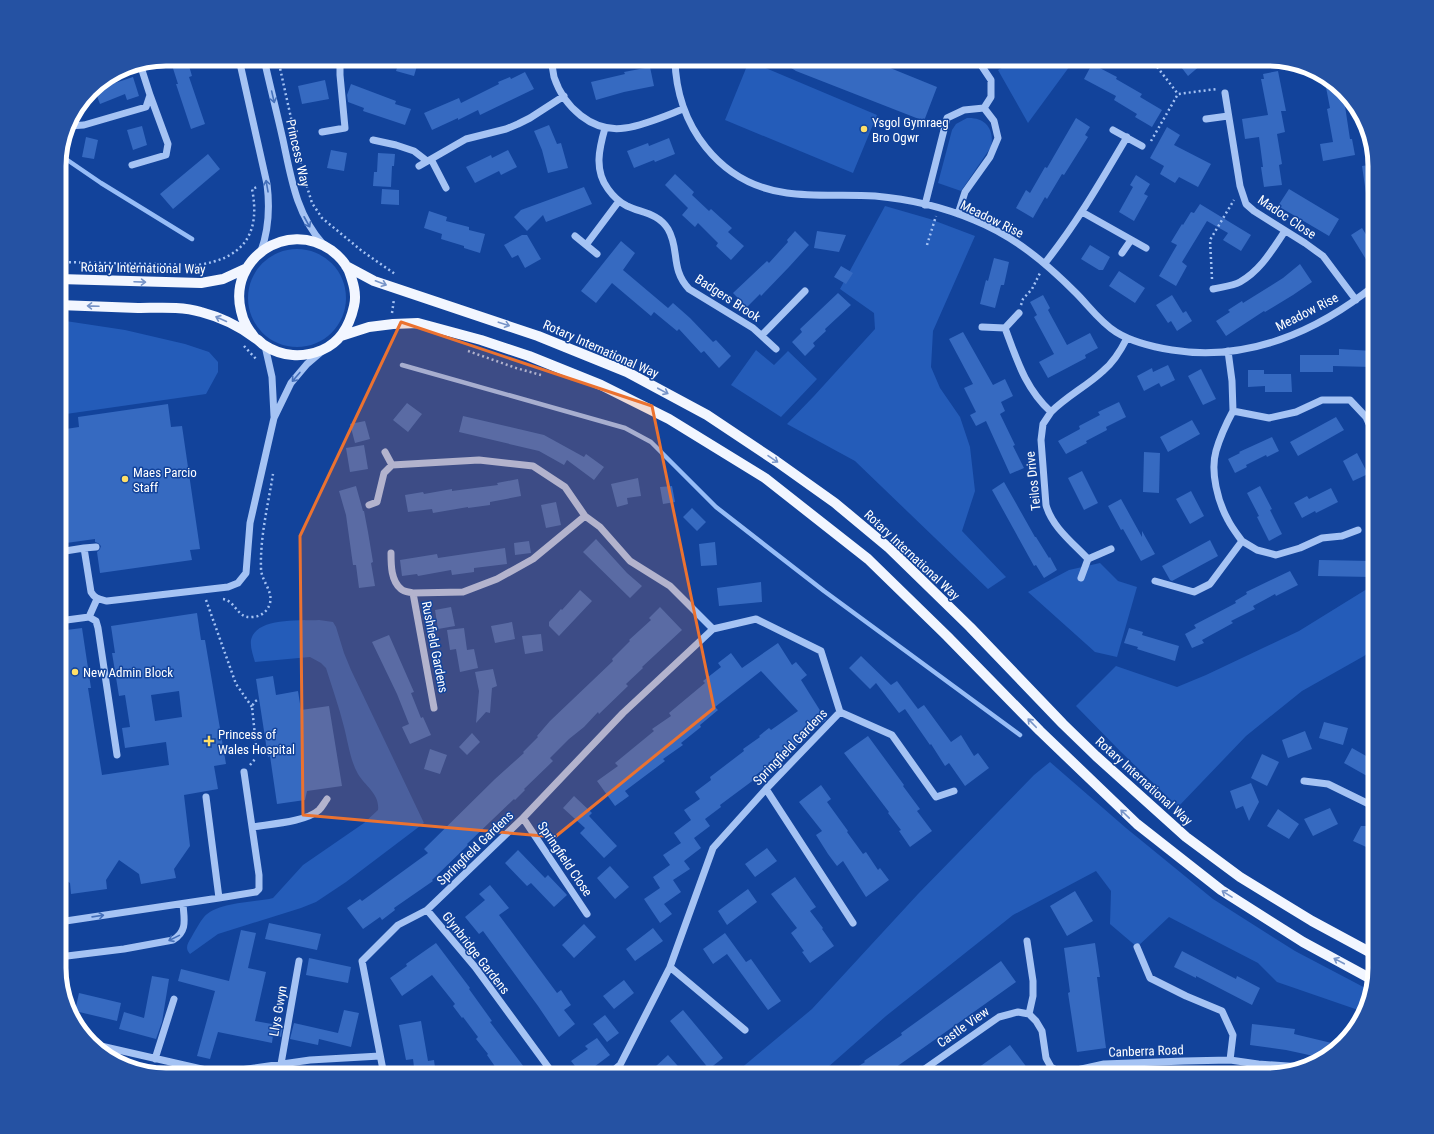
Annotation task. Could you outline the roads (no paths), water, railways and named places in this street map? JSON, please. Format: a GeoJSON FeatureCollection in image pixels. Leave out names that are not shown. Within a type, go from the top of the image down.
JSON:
{"type":"FeatureCollection","features":[{"type":"Feature","properties":{"kind":"main road"},"geometry":{"type":"LineString","coordinates":[[66,305],[166,308],[200,311],[232,324],[265,346],[279,353],[294,356],[309,354],[333,344],[341,336],[351,320],[355,302],[354,283],[346,266],[337,254],[324,246],[309,240],[292,239],[276,243],[253,259],[241,282],[239,297],[241,312],[246,326],[255,338]]}},
{"type":"Feature","properties":{"kind":"main road","name":"Rotary International Way"},"geometry":{"type":"LineString","coordinates":[[346,266],[374,281],[538,336],[627,372],[707,415],[776,461],[834,503],[889,548],[970,627],[1080,740],[1186,837],[1240,877],[1312,921],[1368,951]]}},
{"type":"Feature","properties":{"kind":"main road","name":"Rotary International Way"},"geometry":{"type":"LineString","coordinates":[[66,279],[201,283],[223,279],[247,268]]}},
{"type":"Feature","properties":{"kind":"main road"},"geometry":{"type":"LineString","coordinates":[[341,336],[369,327],[418,323],[481,340],[529,356],[601,385],[669,419],[727,454],[765,478],[868,559],[948,636],[1040,731],[1136,824],[1221,890],[1303,942],[1367,977]]}},
{"type":"Feature","properties":{"kind":"street"},"geometry":{"type":"LineString","coordinates":[[240,66],[267,184],[269,214],[266,239],[261,252]]}},
{"type":"Feature","properties":{"kind":"street","name":"Princess Way"},"geometry":{"type":"LineString","coordinates":[[266,66],[297,199],[306,222],[324,246]]}},
{"type":"Feature","properties":{"kind":"street"},"geometry":{"type":"LineString","coordinates":[[322,132],[345,128],[340,66]]}},
{"type":"Feature","properties":{"kind":"street"},"geometry":{"type":"LineString","coordinates":[[552,66],[554,76],[564,96],[580,115],[595,125],[605,128],[620,129],[634,126],[683,109]]}},
{"type":"Feature","properties":{"kind":"street","name":"Meadow Rise"},"geometry":{"type":"LineString","coordinates":[[675,66],[676,77],[683,109],[700,140],[722,165],[753,184],[785,193],[805,195],[874,196],[909,201],[958,214],[1001,233],[1021,245],[1045,263],[1077,293],[1103,322],[1127,338],[1164,349],[1198,353],[1228,351],[1264,344],[1284,339],[1320,322],[1356,300],[1368,291]]}},
{"type":"Feature","properties":{"kind":"street"},"geometry":{"type":"LineString","coordinates":[[982,66],[991,80],[991,97],[984,108]]}},
{"type":"Feature","properties":{"kind":"street"},"geometry":{"type":"LineString","coordinates":[[132,165],[166,154],[168,144],[142,69]]}},
{"type":"Feature","properties":{"kind":"street","name":"Madoc Close"},"geometry":{"type":"LineString","coordinates":[[1225,93],[1242,195],[1246,204],[1254,211],[1323,256],[1356,300]]}},
{"type":"Feature","properties":{"kind":"street"},"geometry":{"type":"LineString","coordinates":[[75,126],[84,125],[146,107],[150,95]]}},
{"type":"Feature","properties":{"kind":"street"},"geometry":{"type":"LineString","coordinates":[[418,166],[466,139],[506,129],[518,124],[564,96]]}},
{"type":"Feature","properties":{"kind":"street"},"geometry":{"type":"LineString","coordinates":[[925,205],[948,118],[964,110],[984,108]]}},
{"type":"Feature","properties":{"kind":"street"},"geometry":{"type":"LineString","coordinates":[[958,214],[965,192],[990,158],[998,138],[994,121],[984,108]]}},
{"type":"Feature","properties":{"kind":"street"},"geometry":{"type":"LineString","coordinates":[[1206,119],[1228,116]]}},
{"type":"Feature","properties":{"kind":"street","name":"Badgers Brook"},"geometry":{"type":"LineString","coordinates":[[605,128],[599,158],[600,173],[606,186],[619,201],[651,214],[663,222],[672,237],[679,275],[683,283],[689,289],[762,335],[776,349]]}},
{"type":"Feature","properties":{"kind":"street"},"geometry":{"type":"LineString","coordinates":[[1113,130],[1142,146]]}},
{"type":"Feature","properties":{"kind":"street"},"geometry":{"type":"LineString","coordinates":[[1045,263],[1066,237],[1127,138]]}},
{"type":"Feature","properties":{"kind":"street"},"geometry":{"type":"LineString","coordinates":[[373,140],[414,151],[429,160],[446,188]]}},
{"type":"Feature","properties":{"kind":"street"},"geometry":{"type":"LineString","coordinates":[[586,245],[619,201]]}},
{"type":"Feature","properties":{"kind":"street"},"geometry":{"type":"LineString","coordinates":[[1082,212],[1146,248]]}},
{"type":"Feature","properties":{"kind":"street"},"geometry":{"type":"LineString","coordinates":[[1213,289],[1239,283],[1254,272],[1266,259],[1285,231]]}},
{"type":"Feature","properties":{"kind":"street"},"geometry":{"type":"LineString","coordinates":[[575,236],[597,254]]}},
{"type":"Feature","properties":{"kind":"street"},"geometry":{"type":"LineString","coordinates":[[1122,253],[1131,240]]}},
{"type":"Feature","properties":{"kind":"street","name":"Badgers Brook"},"geometry":{"type":"LineString","coordinates":[[762,335],[805,291]]}},
{"type":"Feature","properties":{"kind":"street"},"geometry":{"type":"LineString","coordinates":[[982,327],[1005,328],[1019,313]]}},
{"type":"Feature","properties":{"kind":"street"},"geometry":{"type":"LineString","coordinates":[[1005,328],[1025,380],[1042,404],[1051,412]]}},
{"type":"Feature","properties":{"kind":"street","name":"Teilos Drive"},"geometry":{"type":"LineString","coordinates":[[1088,559],[1052,521],[1046,506],[1041,440],[1044,424],[1051,412],[1058,404],[1103,372],[1119,353],[1127,338]]}},
{"type":"Feature","properties":{"kind":"street"},"geometry":{"type":"LineString","coordinates":[[265,346],[272,377],[274,418]]}},
{"type":"Feature","properties":{"kind":"street"},"geometry":{"type":"LineString","coordinates":[[84,548],[91,592],[94,598],[97,599],[107,601],[228,587],[238,583],[246,573],[247,569],[250,523],[274,418],[291,383],[324,349]]}},
{"type":"Feature","properties":{"kind":"street"},"geometry":{"type":"LineString","coordinates":[[1228,351],[1232,381],[1233,411],[1224,427],[1215,452],[1214,475],[1218,498],[1228,521],[1242,541],[1257,550],[1276,556],[1300,548],[1322,538],[1342,536],[1358,530]]}},
{"type":"Feature","properties":{"kind":"street"},"geometry":{"type":"LineString","coordinates":[[1233,411],[1269,418],[1296,412],[1322,400],[1350,400],[1366,417],[1368,421]]}},
{"type":"Feature","properties":{"kind":"street"},"geometry":{"type":"LineString","coordinates":[[385,452],[392,465]]}},
{"type":"Feature","properties":{"kind":"street"},"geometry":{"type":"LineString","coordinates":[[369,505],[377,502],[384,473],[392,465],[479,460],[533,466],[565,487],[585,516],[600,527],[630,561],[670,586],[713,629]]}},
{"type":"Feature","properties":{"kind":"street","name":"Rushfield Gardens"},"geometry":{"type":"LineString","coordinates":[[434,708],[413,593],[463,592],[497,579],[533,559],[585,516]]}},
{"type":"Feature","properties":{"kind":"street"},"geometry":{"type":"LineString","coordinates":[[1155,581],[1194,592],[1210,584],[1242,541]]}},
{"type":"Feature","properties":{"kind":"street"},"geometry":{"type":"LineString","coordinates":[[66,551],[96,546]]}},
{"type":"Feature","properties":{"kind":"street"},"geometry":{"type":"LineString","coordinates":[[1081,578],[1088,559],[1111,550]]}},
{"type":"Feature","properties":{"kind":"street"},"geometry":{"type":"LineString","coordinates":[[391,553],[392,571],[396,583],[401,590],[413,593]]}},
{"type":"Feature","properties":{"kind":"street"},"geometry":{"type":"LineString","coordinates":[[89,617],[97,599]]}},
{"type":"Feature","properties":{"kind":"street"},"geometry":{"type":"LineString","coordinates":[[66,620],[89,617],[96,620],[117,755]]}},
{"type":"Feature","properties":{"kind":"street","name":"Springfield Gardens"},"geometry":{"type":"LineString","coordinates":[[427,910],[523,818],[623,714],[713,629],[756,619],[821,651],[840,712],[766,789],[713,848],[670,967],[620,1065],[616,1068]]}},
{"type":"Feature","properties":{"kind":"street"},"geometry":{"type":"LineString","coordinates":[[840,712],[892,735],[936,797],[954,790]]}},
{"type":"Feature","properties":{"kind":"street"},"geometry":{"type":"LineString","coordinates":[[66,921],[256,892],[260,889],[244,772]]}},
{"type":"Feature","properties":{"kind":"street"},"geometry":{"type":"LineString","coordinates":[[1304,781],[1328,784],[1368,804]]}},
{"type":"Feature","properties":{"kind":"street"},"geometry":{"type":"LineString","coordinates":[[766,789],[853,923]]}},
{"type":"Feature","properties":{"kind":"street"},"geometry":{"type":"LineString","coordinates":[[206,797],[219,898]]}},
{"type":"Feature","properties":{"kind":"street"},"geometry":{"type":"LineString","coordinates":[[252,826],[308,816],[319,809],[327,799]]}},
{"type":"Feature","properties":{"kind":"street","name":"Springfield Close"},"geometry":{"type":"LineString","coordinates":[[523,818],[587,914]]}},
{"type":"Feature","properties":{"kind":"street"},"geometry":{"type":"LineString","coordinates":[[66,957],[173,940],[182,932],[184,919],[183,904]]}},
{"type":"Feature","properties":{"kind":"street","name":"Glynbridge Gardens"},"geometry":{"type":"LineString","coordinates":[[383,1068],[362,961],[398,925],[427,910],[475,967],[549,1068]]}},
{"type":"Feature","properties":{"kind":"street"},"geometry":{"type":"LineString","coordinates":[[1028,941],[1033,981],[1033,996],[1029,1014]]}},
{"type":"Feature","properties":{"kind":"street"},"geometry":{"type":"LineString","coordinates":[[1137,947],[1150,978],[1186,996],[1222,1011],[1233,1035],[1230,1060]]}},
{"type":"Feature","properties":{"kind":"street","name":"Llys Gwyn"},"geometry":{"type":"LineString","coordinates":[[280,1064],[299,961]]}},
{"type":"Feature","properties":{"kind":"street"},"geometry":{"type":"LineString","coordinates":[[670,967],[745,1030]]}},
{"type":"Feature","properties":{"kind":"street"},"geometry":{"type":"LineString","coordinates":[[155,1059],[174,999]]}},
{"type":"Feature","properties":{"kind":"street","name":"Castle View"},"geometry":{"type":"LineString","coordinates":[[926,1068],[998,1017],[1018,1012],[1029,1014]]}},
{"type":"Feature","properties":{"kind":"street","name":"Canberra Road"},"geometry":{"type":"LineString","coordinates":[[1029,1014],[1036,1021],[1042,1031],[1049,1068]]}},
{"type":"Feature","properties":{"kind":"street"},"geometry":{"type":"LineString","coordinates":[[105,1047],[193,1068]]}},
{"type":"Feature","properties":{"kind":"street"},"geometry":{"type":"LineString","coordinates":[[256,1068],[310,1060],[380,1056]]}},
{"type":"Feature","properties":{"kind":"street","name":"Canberra Road"},"geometry":{"type":"LineString","coordinates":[[1086,1068],[1104,1064],[1230,1060],[1287,1066]]}},
{"type":"Feature","properties":{"kind":"street"},"geometry":{"type":"LineString","coordinates":[[1257,1068],[1258,1064]]}},
{"type":"Feature","properties":{"kind":"waterway"},"geometry":{"type":"LineString","coordinates":[[66,159],[101,183],[192,239]]}},
{"type":"Feature","properties":{"kind":"waterway"},"geometry":{"type":"LineString","coordinates":[[402,365],[625,428],[651,442],[716,507],[824,591],[1020,735]]}},
{"type":"Feature","properties":{"kind":"place","name":"Ysgol Gymraeg Bro Ogwr"},"geometry":{"type":"Point","coordinates":[864,129]}},
{"type":"Feature","properties":{"kind":"place","name":"Maes Parcio Staff"},"geometry":{"type":"Point","coordinates":[125,479]}},
{"type":"Feature","properties":{"kind":"place","name":"New Admin Block"},"geometry":{"type":"Point","coordinates":[75,672]}},
{"type":"Feature","properties":{"kind":"place","name":"Princess of Wales Hospital"},"geometry":{"type":"Point","coordinates":[209,741]}}]}
